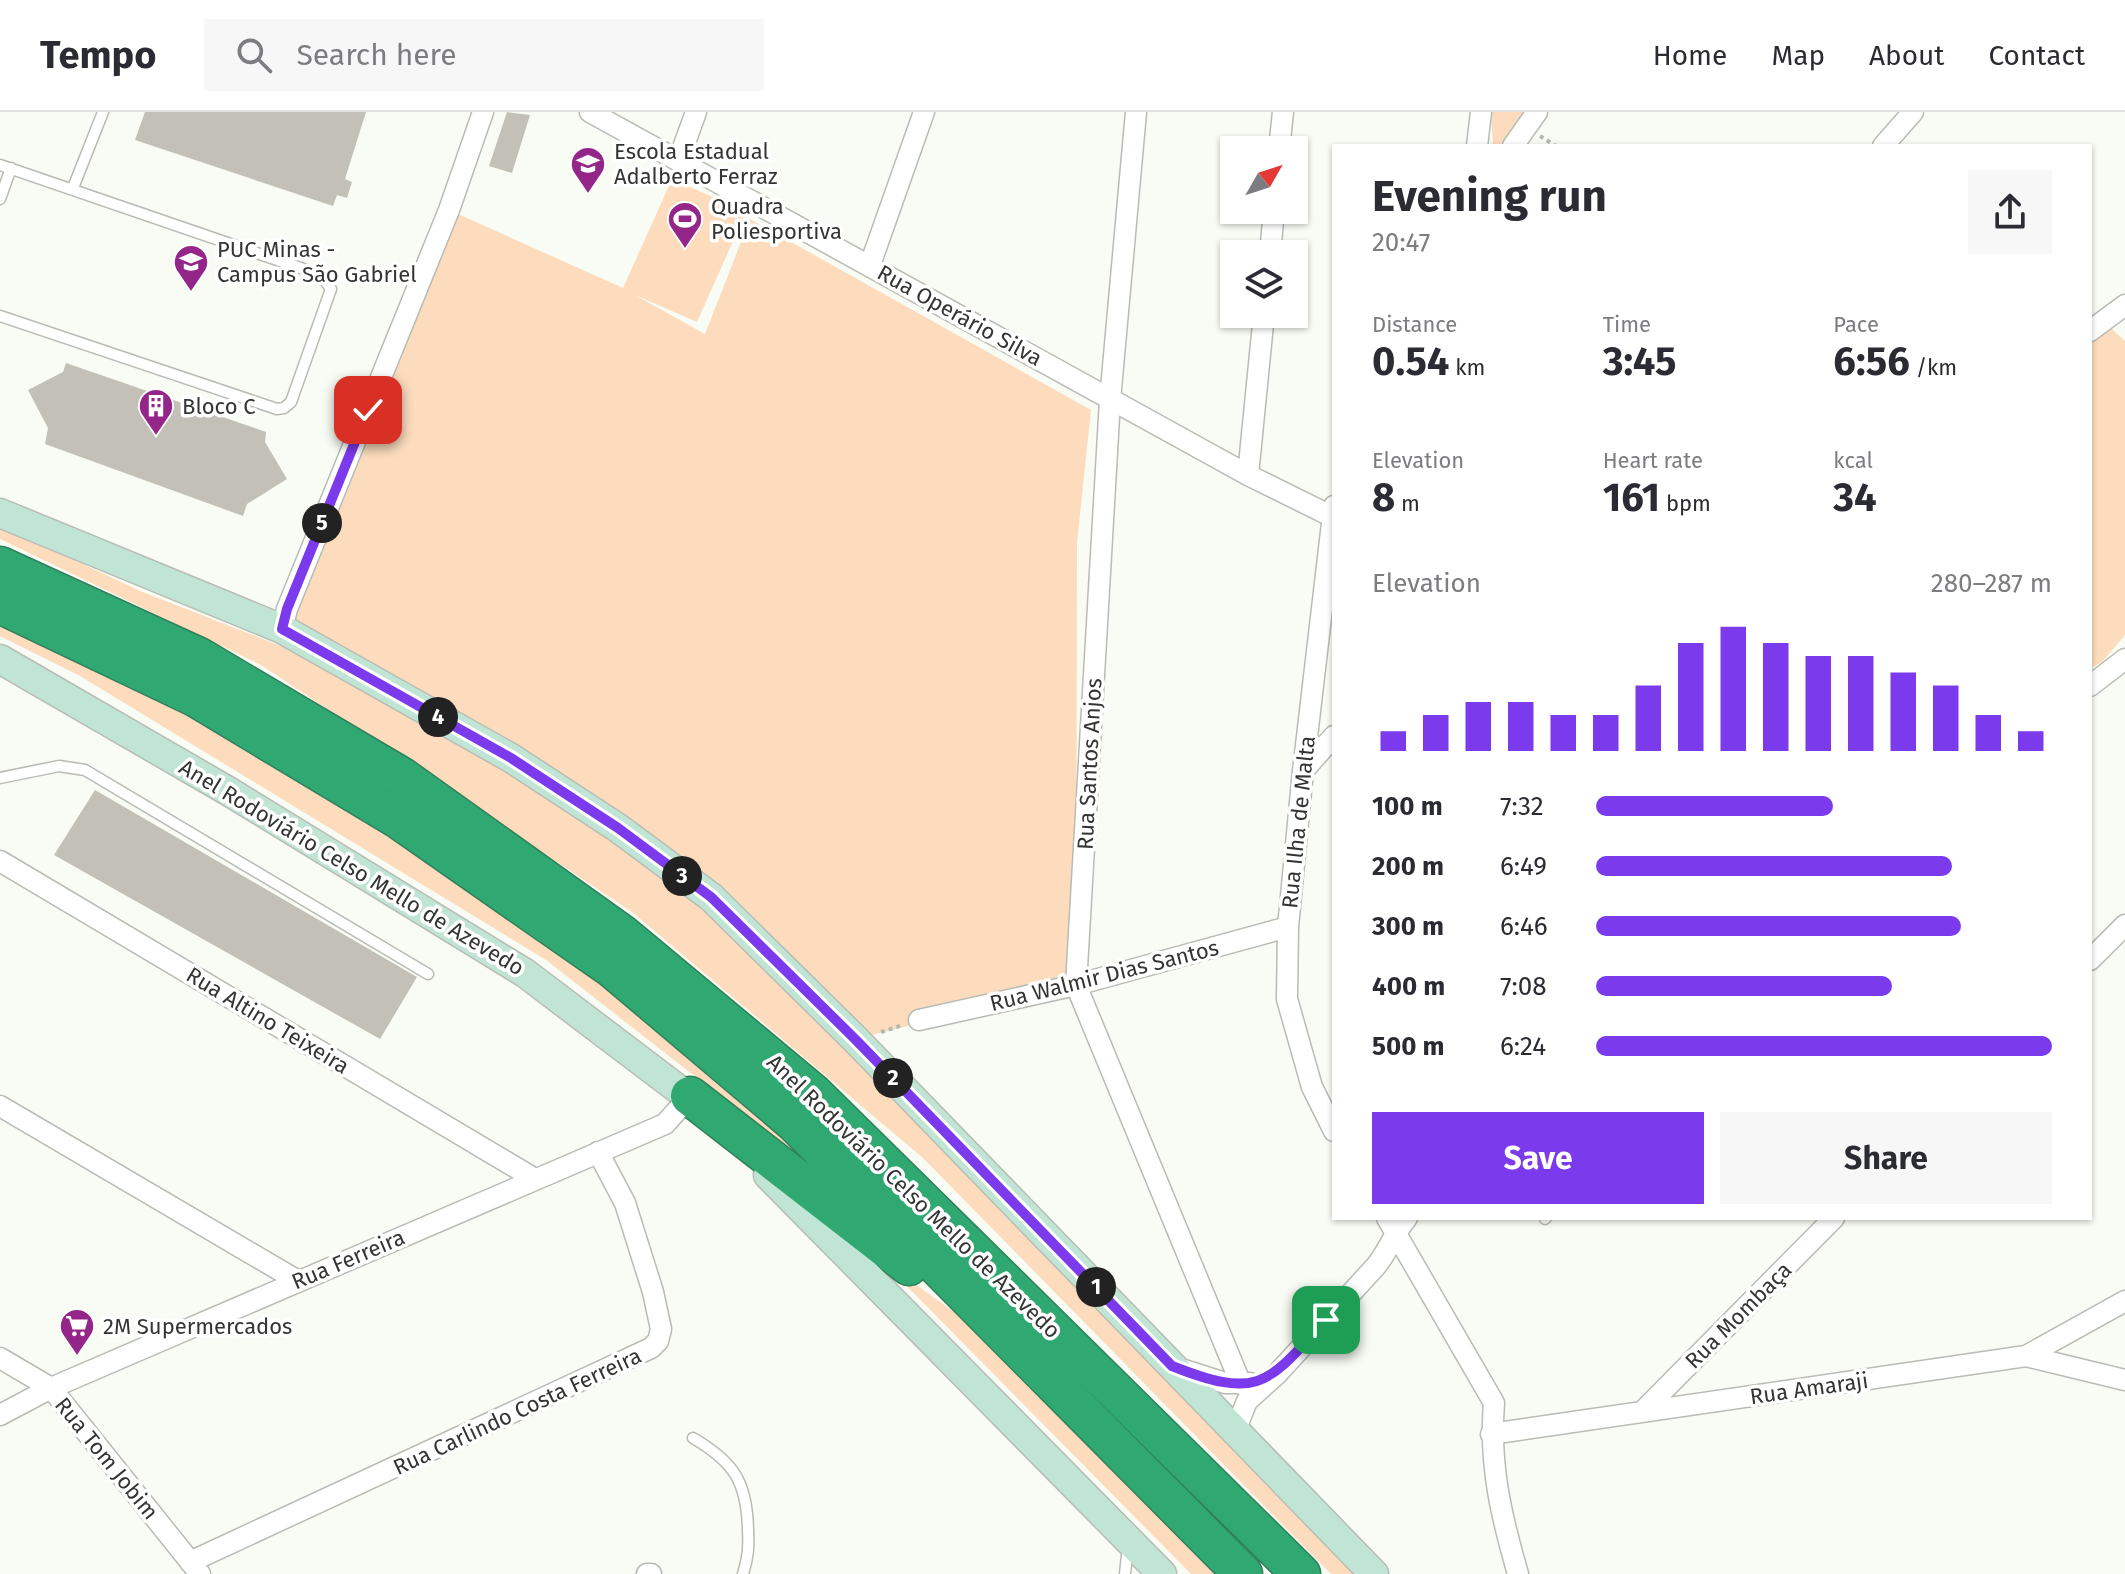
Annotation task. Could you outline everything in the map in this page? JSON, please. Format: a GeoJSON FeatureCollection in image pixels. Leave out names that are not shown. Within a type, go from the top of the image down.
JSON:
{"type":"FeatureCollection","features":[{"type":"Feature","properties":{"kind":"highway","name":"Anel Rodoviário Celso Mello de Azevedo"},"geometry":{"type":"LineString","coordinates":[[0,566],[199,657],[402,777],[623,935],[814,1094],[1301,1574]]}},
{"type":"Feature","properties":{"kind":"highway","name":"Anel Rodoviário Celso Mello de Azevedo"},"geometry":{"type":"LineString","coordinates":[[0,604],[195,697],[398,819],[613,969],[795,1123],[1243,1574]]}},
{"type":"Feature","properties":{"kind":"highway"},"geometry":{"type":"LineString","coordinates":[[690,1096],[1028,1359]]}},
{"type":"Feature","properties":{"kind":"main road"},"geometry":{"type":"LineString","coordinates":[[0,513],[282,629],[511,758],[618,828],[711,897],[855,1039],[1374,1574]]}},
{"type":"Feature","properties":{"kind":"main road","name":"Anel Rodoviário Celso Mello de Azevedo"},"geometry":{"type":"LineString","coordinates":[[1,661],[228,791],[525,973],[690,1096],[1162,1574]]}},
{"type":"Feature","properties":{"kind":"street"},"geometry":{"type":"LineString","coordinates":[[282,629],[287,609],[449,210],[483,112]]}},
{"type":"Feature","properties":{"kind":"street","name":"Rua Operário Silva"},"geometry":{"type":"LineString","coordinates":[[590,112],[1248,475],[1332,511]]}},
{"type":"Feature","properties":{"kind":"street"},"geometry":{"type":"LineString","coordinates":[[679,159],[696,112]]}},
{"type":"Feature","properties":{"kind":"street"},"geometry":{"type":"LineString","coordinates":[[870,265],[924,112]]}},
{"type":"Feature","properties":{"kind":"street","name":"Rua Santos Anjos"},"geometry":{"type":"LineString","coordinates":[[1136,112],[1110,400],[1076,985],[1241,1384]]}},
{"type":"Feature","properties":{"kind":"street"},"geometry":{"type":"LineString","coordinates":[[1280,136],[1283,112]]}},
{"type":"Feature","properties":{"kind":"street"},"geometry":{"type":"LineString","coordinates":[[1477,144],[1481,112]]}},
{"type":"Feature","properties":{"kind":"street"},"geometry":{"type":"LineString","coordinates":[[1514,144],[1537,112]]}},
{"type":"Feature","properties":{"kind":"street"},"geometry":{"type":"LineString","coordinates":[[1885,144],[1913,112]]}},
{"type":"Feature","properties":{"kind":"street"},"geometry":{"type":"LineString","coordinates":[[2092,330],[2125,305]]}},
{"type":"Feature","properties":{"kind":"street"},"geometry":{"type":"LineString","coordinates":[[1248,475],[1263,328]]}},
{"type":"Feature","properties":{"kind":"street","name":"Rua Ilha de Malta"},"geometry":{"type":"LineString","coordinates":[[1332,511],[1288,927],[1287,999],[1312,1087],[1332,1127]]}},
{"type":"Feature","properties":{"kind":"street"},"geometry":{"type":"LineString","coordinates":[[2092,685],[2125,660]]}},
{"type":"Feature","properties":{"kind":"street"},"geometry":{"type":"LineString","coordinates":[[1303,771],[1332,738]]}},
{"type":"Feature","properties":{"kind":"street","name":"Rua Altino Teixeira"},"geometry":{"type":"LineString","coordinates":[[0,861],[535,1179]]}},
{"type":"Feature","properties":{"kind":"street"},"geometry":{"type":"LineString","coordinates":[[2092,958],[2125,925]]}},
{"type":"Feature","properties":{"kind":"street","name":"Rua Walmir Dias Santos"},"geometry":{"type":"LineString","coordinates":[[919,1020],[1076,985],[1288,927]]}},
{"type":"Feature","properties":{"kind":"street","name":"Rua Ferreira"},"geometry":{"type":"LineString","coordinates":[[0,1415],[51,1388],[665,1124],[690,1096]]}},
{"type":"Feature","properties":{"kind":"street"},"geometry":{"type":"LineString","coordinates":[[0,1106],[298,1281]]}},
{"type":"Feature","properties":{"kind":"street","name":"Rua Carlindo Costa Ferreira"},"geometry":{"type":"LineString","coordinates":[[195,1568],[651,1348],[658,1341],[661,1329],[653,1292],[625,1203],[598,1152]]}},
{"type":"Feature","properties":{"kind":"street","name":"Rua Mombaça"},"geometry":{"type":"LineString","coordinates":[[1642,1412],[1832,1220]]}},
{"type":"Feature","properties":{"kind":"street"},"geometry":{"type":"LineString","coordinates":[[1235,1431],[1247,1401],[1277,1374],[1388,1251],[1396,1222]]}},
{"type":"Feature","properties":{"kind":"street"},"geometry":{"type":"LineString","coordinates":[[1396,1222],[1494,1403],[1491,1434],[1498,1504],[1518,1574]]}},
{"type":"Feature","properties":{"kind":"street"},"geometry":{"type":"LineString","coordinates":[[2026,1356],[2125,1301]]}},
{"type":"Feature","properties":{"kind":"street","name":"Rua Amaraji"},"geometry":{"type":"LineString","coordinates":[[1491,1434],[2026,1356],[2125,1380]]}},
{"type":"Feature","properties":{"kind":"street","name":"Rua Tom Jobim"},"geometry":{"type":"LineString","coordinates":[[0,1358],[51,1388],[195,1568]]}},
{"type":"Feature","properties":{"kind":"street"},"geometry":{"type":"LineString","coordinates":[[1172,1366],[1202,1378],[1241,1384],[1277,1374]]}},
{"type":"Feature","properties":{"kind":"lane"},"geometry":{"type":"LineString","coordinates":[[73,188],[103,112]]}},
{"type":"Feature","properties":{"kind":"lane"},"geometry":{"type":"LineString","coordinates":[[0,316],[277,409],[291,402],[331,289],[321,275],[6,166],[1,195]]}},
{"type":"Feature","properties":{"kind":"lane"},"geometry":{"type":"LineString","coordinates":[[0,778],[59,766],[85,770],[428,974]]}},
{"type":"Feature","properties":{"kind":"lane"},"geometry":{"type":"LineString","coordinates":[[693,1438],[717,1453],[735,1471],[748,1501],[749,1557],[743,1574]]}},
{"type":"Feature","properties":{"kind":"lane"},"geometry":{"type":"LineString","coordinates":[[1125,1574],[1129,1541]]}},
{"type":"Feature","properties":{"kind":"path"},"geometry":{"type":"LineString","coordinates":[[855,1039],[919,1020]]}},
{"type":"Feature","properties":{"kind":"shaded area"},"geometry":{"type":"Polygon","coordinates":[[[1491,112],[1526,112],[1501,144],[1493,144],[1491,112]]]}},
{"type":"Feature","properties":{"kind":"shaded area"},"geometry":{"type":"Polygon","coordinates":[[[672,179],[746,212],[697,322],[635,295],[705,334],[750,219],[1091,410],[1077,543],[1076,985],[855,1039],[1362,1574],[1331,1574],[923,1158],[632,912],[261,665],[0,539],[0,525],[140,591],[286,648],[618,828],[282,629],[449,210],[623,288],[672,179]]]}},
{"type":"Feature","properties":{"kind":"shaded area"},"geometry":{"type":"Polygon","coordinates":[[[2111,328],[2125,341],[2125,635],[2102,662],[2092,668],[2092,342],[2111,328]]]}},
{"type":"Feature","properties":{"kind":"shaded area"},"geometry":{"type":"Polygon","coordinates":[[[0,616],[240,736],[440,861],[646,1015],[861,1206],[546,960],[80,676],[0,636],[0,616]]]}},
{"type":"Feature","properties":{"kind":"shaded area"},"geometry":{"type":"Polygon","coordinates":[[[880,1259],[1006,1349],[1231,1574],[1191,1574],[880,1259]]]}},
{"type":"Feature","properties":{"kind":"building"},"geometry":{"type":"Polygon","coordinates":[[[145,112],[366,112],[345,179],[352,182],[347,198],[337,195],[333,206],[135,140],[145,112]]]}},
{"type":"Feature","properties":{"kind":"building"},"geometry":{"type":"Polygon","coordinates":[[[507,112],[530,115],[512,173],[489,166],[507,112]]]}},
{"type":"Feature","properties":{"kind":"building","name":"Bloco C"},"geometry":{"type":"Polygon","coordinates":[[[66,363],[266,432],[265,442],[287,479],[247,504],[243,516],[45,444],[48,428],[28,390],[63,372],[66,363]]]}},
{"type":"Feature","properties":{"kind":"building"},"geometry":{"type":"Polygon","coordinates":[[[95,790],[417,977],[380,1039],[54,855],[95,790]]]}},
{"type":"Feature","properties":{"kind":"place","name":"Escola Estadual Adalberto Ferraz"},"geometry":{"type":"Point","coordinates":[588,195]}},
{"type":"Feature","properties":{"kind":"place","name":"Quadra Poliesportiva"},"geometry":{"type":"Point","coordinates":[685,250]}},
{"type":"Feature","properties":{"kind":"place","name":"PUC Minas - Campus São Gabriel"},"geometry":{"type":"Point","coordinates":[191,293]}},
{"type":"Feature","properties":{"kind":"place","name":"Bloco C"},"geometry":{"type":"Point","coordinates":[156,437]}},
{"type":"Feature","properties":{"kind":"place","name":"2M Supermercados"},"geometry":{"type":"Point","coordinates":[77,1357]}},
{"type":"Feature","properties":{"kind":"route"},"geometry":{"type":"LineString","coordinates":[[368,410],[287,609],[282,629],[511,758],[618,828],[711,897],[855,1039],[1172,1366],[1225,1383],[1251,1383],[1277,1374],[1326,1320]]}}]}
